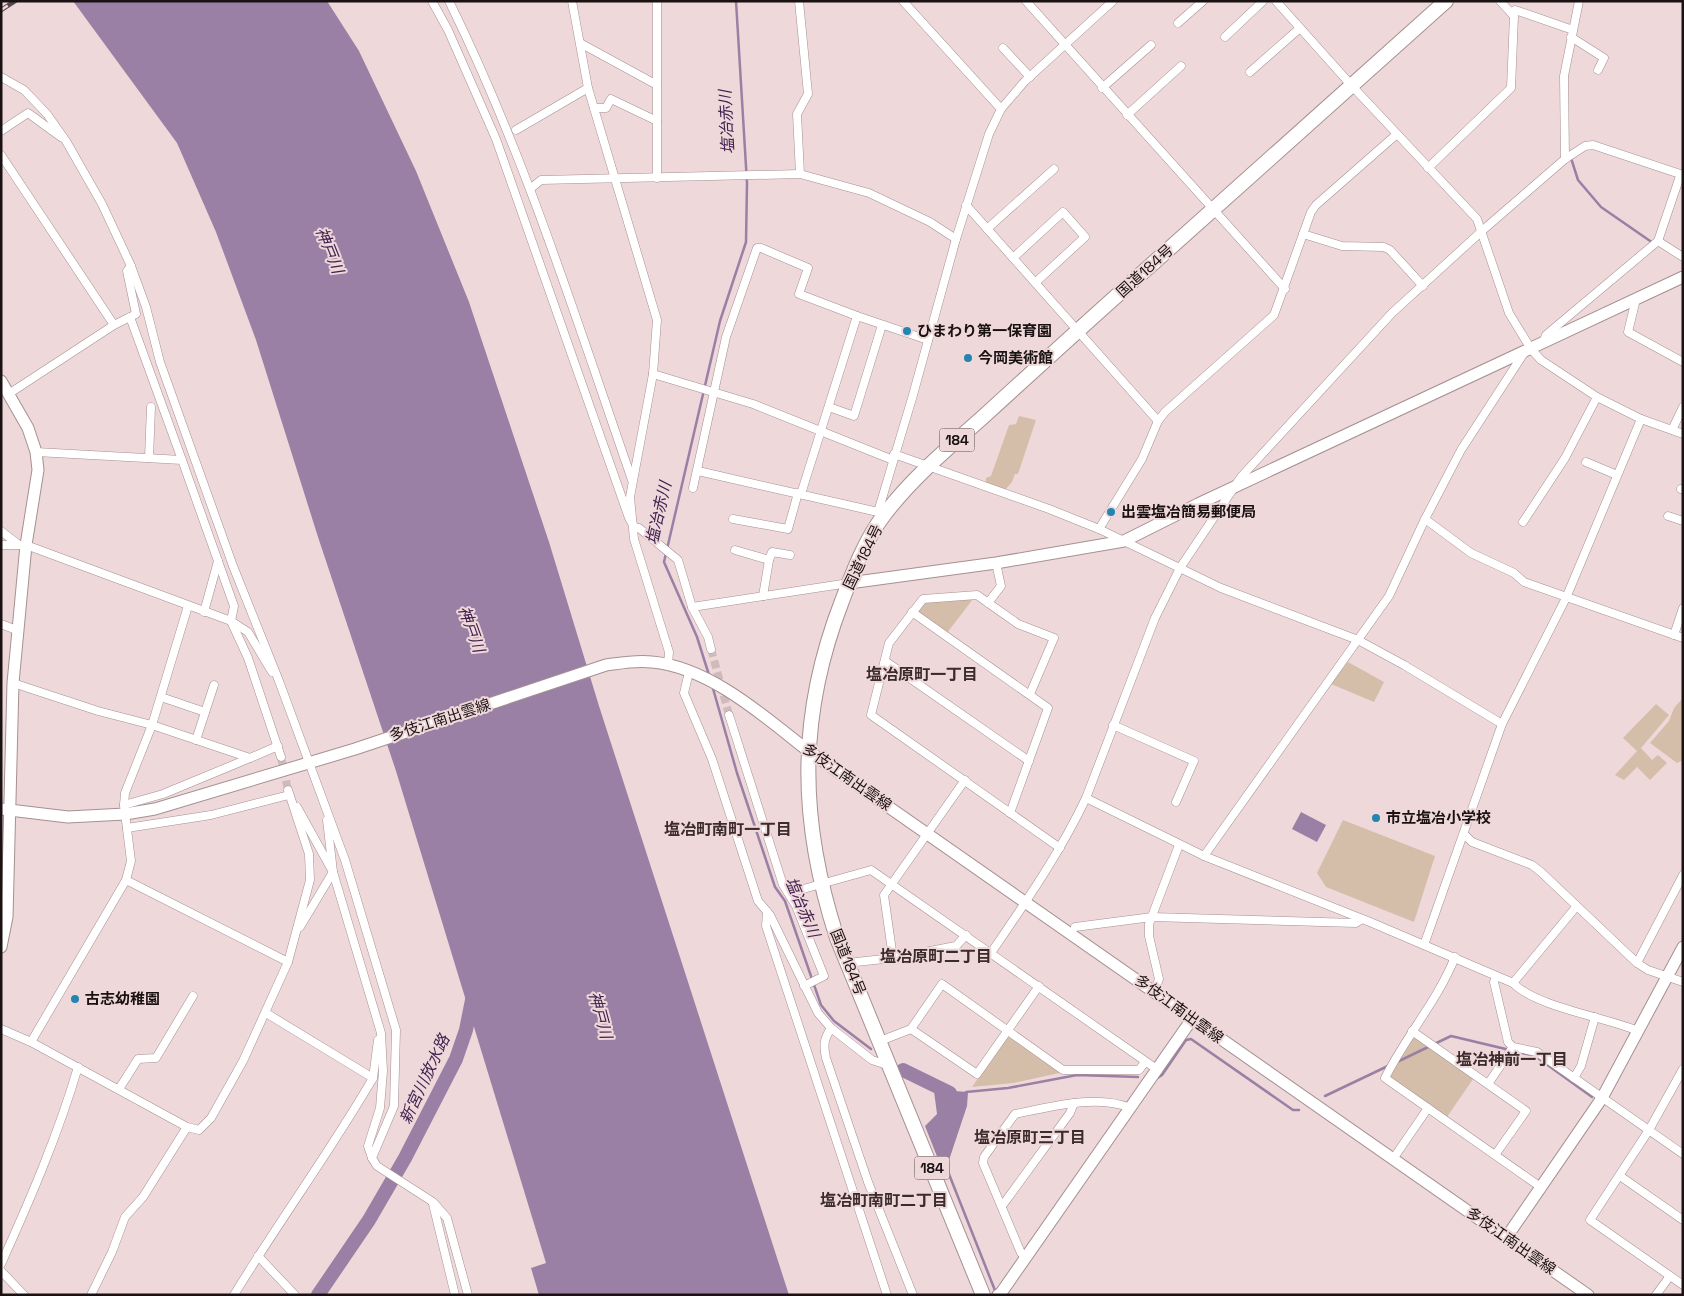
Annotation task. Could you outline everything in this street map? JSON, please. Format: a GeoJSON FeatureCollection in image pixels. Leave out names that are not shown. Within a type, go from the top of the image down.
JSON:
{"type":"FeatureCollection","features":[{"type":"Feature","properties":{"kind":"highway","name":"国道184号"},"geometry":{"type":"LineString","coordinates":[[983,1295],[837,938],[821,884],[811,823],[808,750],[818,676],[827,639],[849,583],[880,515],[906,488],[1079,329],[1446,1]]}},
{"type":"Feature","properties":{"kind":"street"},"geometry":{"type":"LineString","coordinates":[[432,1],[448,30],[496,138],[635,528]]}},
{"type":"Feature","properties":{"kind":"street"},"geometry":{"type":"LineString","coordinates":[[449,1],[479,62],[530,189],[632,482]]}},
{"type":"Feature","properties":{"kind":"street"},"geometry":{"type":"LineString","coordinates":[[572,1],[588,88],[657,320],[653,374],[630,497],[635,528],[634,539],[669,652],[668,665]]}},
{"type":"Feature","properties":{"kind":"street"},"geometry":{"type":"LineString","coordinates":[[657,1],[657,178]]}},
{"type":"Feature","properties":{"kind":"street"},"geometry":{"type":"LineString","coordinates":[[798,1],[808,94],[797,114],[800,174]]}},
{"type":"Feature","properties":{"kind":"street"},"geometry":{"type":"LineString","coordinates":[[1026,1],[1102,88],[1285,288]]}},
{"type":"Feature","properties":{"kind":"street"},"geometry":{"type":"LineString","coordinates":[[698,471],[800,494],[880,515],[894,457],[956,238],[989,134],[1001,109],[1030,77],[1113,1]]}},
{"type":"Feature","properties":{"kind":"street"},"geometry":{"type":"LineString","coordinates":[[1178,22],[1202,1]]}},
{"type":"Feature","properties":{"kind":"street"},"geometry":{"type":"LineString","coordinates":[[1225,37],[1263,1]]}},
{"type":"Feature","properties":{"kind":"street"},"geometry":{"type":"LineString","coordinates":[[1276,1],[1352,86],[1477,219],[1510,312],[1528,350],[1597,397],[1641,419],[1683,434]]}},
{"type":"Feature","properties":{"kind":"street"},"geometry":{"type":"LineString","coordinates":[[1428,168],[1511,88],[1514,16],[1500,1]]}},
{"type":"Feature","properties":{"kind":"street"},"geometry":{"type":"LineString","coordinates":[[1565,159],[1564,76],[1579,1]]}},
{"type":"Feature","properties":{"kind":"street"},"geometry":{"type":"LineString","coordinates":[[905,2],[1001,109]]}},
{"type":"Feature","properties":{"kind":"street"},"geometry":{"type":"LineString","coordinates":[[1511,13],[1515,10],[1572,34],[1604,58],[1598,70]]}},
{"type":"Feature","properties":{"kind":"street"},"geometry":{"type":"LineString","coordinates":[[1250,72],[1300,28]]}},
{"type":"Feature","properties":{"kind":"street"},"geometry":{"type":"LineString","coordinates":[[580,43],[657,85]]}},
{"type":"Feature","properties":{"kind":"street"},"geometry":{"type":"LineString","coordinates":[[1102,88],[1151,45]]}},
{"type":"Feature","properties":{"kind":"street"},"geometry":{"type":"LineString","coordinates":[[1003,48],[1030,77]]}},
{"type":"Feature","properties":{"kind":"street"},"geometry":{"type":"LineString","coordinates":[[1127,115],[1181,66]]}},
{"type":"Feature","properties":{"kind":"street"},"geometry":{"type":"LineString","coordinates":[[1,77],[24,90],[47,114],[66,141],[102,204],[131,266],[146,307],[160,362],[233,566],[279,681],[345,860],[396,1030],[394,1106],[372,1158]]}},
{"type":"Feature","properties":{"kind":"street"},"geometry":{"type":"LineString","coordinates":[[516,130],[588,88]]}},
{"type":"Feature","properties":{"kind":"street"},"geometry":{"type":"LineString","coordinates":[[594,108],[606,108],[611,99],[657,121]]}},
{"type":"Feature","properties":{"kind":"street"},"geometry":{"type":"LineString","coordinates":[[1,131],[28,113],[66,141]]}},
{"type":"Feature","properties":{"kind":"street"},"geometry":{"type":"LineString","coordinates":[[1099,529],[1142,459],[1158,421],[1165,412],[1274,315],[1311,212],[1316,204],[1397,134]]}},
{"type":"Feature","properties":{"kind":"street"},"geometry":{"type":"LineString","coordinates":[[991,953],[1060,848],[1086,798],[1154,618],[1180,568],[1241,477],[1392,313],[1482,230],[1565,159],[1585,146],[1593,145],[1683,175],[1679,179],[1658,241],[1546,335],[1543,343]]}},
{"type":"Feature","properties":{"kind":"street"},"geometry":{"type":"LineString","coordinates":[[1,155],[114,325]]}},
{"type":"Feature","properties":{"kind":"street"},"geometry":{"type":"LineString","coordinates":[[987,229],[1054,169]]}},
{"type":"Feature","properties":{"kind":"street"},"geometry":{"type":"LineString","coordinates":[[530,189],[541,180],[800,174],[869,193],[930,222],[956,238]]}},
{"type":"Feature","properties":{"kind":"street"},"geometry":{"type":"LineString","coordinates":[[966,205],[1079,329],[1158,421]]}},
{"type":"Feature","properties":{"kind":"street"},"geometry":{"type":"LineString","coordinates":[[1013,258],[1063,212],[1086,237],[1036,282]]}},
{"type":"Feature","properties":{"kind":"street"},"geometry":{"type":"LineString","coordinates":[[1303,234],[1342,246],[1390,250],[1423,286]]}},
{"type":"Feature","properties":{"kind":"street"},"geometry":{"type":"LineString","coordinates":[[1658,241],[1683,257]]}},
{"type":"Feature","properties":{"kind":"street"},"geometry":{"type":"LineString","coordinates":[[694,488],[726,337],[757,248],[808,268],[799,294],[928,340]]}},
{"type":"Feature","properties":{"kind":"street"},"geometry":{"type":"LineString","coordinates":[[10,393],[114,325],[136,314],[127,271],[131,266]]}},
{"type":"Feature","properties":{"kind":"street"},"geometry":{"type":"LineString","coordinates":[[692,607],[996,563],[1124,542],[1464,378],[1683,277]]}},
{"type":"Feature","properties":{"kind":"street"},"geometry":{"type":"LineString","coordinates":[[1636,299],[1628,332],[1683,362]]}},
{"type":"Feature","properties":{"kind":"street"},"geometry":{"type":"LineString","coordinates":[[733,519],[788,529],[857,316]]}},
{"type":"Feature","properties":{"kind":"street"},"geometry":{"type":"LineString","coordinates":[[130,317],[234,606],[231,621],[248,658],[281,756]]}},
{"type":"Feature","properties":{"kind":"street"},"geometry":{"type":"LineString","coordinates":[[829,407],[854,416],[882,325]]}},
{"type":"Feature","properties":{"kind":"street"},"geometry":{"type":"LineString","coordinates":[[1204,856],[1389,596],[1425,519],[1461,450],[1528,350]]}},
{"type":"Feature","properties":{"kind":"street"},"geometry":{"type":"LineString","coordinates":[[653,374],[753,404],[894,457],[1049,509],[1099,529],[1221,588],[1358,640],[1404,665],[1502,724]]}},
{"type":"Feature","properties":{"kind":"street"},"geometry":{"type":"LineString","coordinates":[[1,381],[10,393],[28,428],[36,452],[38,470],[35,492],[22,545],[19,631],[13,683],[5,809],[7,917],[1,948]]}},
{"type":"Feature","properties":{"kind":"street"},"geometry":{"type":"LineString","coordinates":[[1523,522],[1566,458],[1597,397]]}},
{"type":"Feature","properties":{"kind":"street"},"geometry":{"type":"LineString","coordinates":[[149,458],[151,407]]}},
{"type":"Feature","properties":{"kind":"street"},"geometry":{"type":"LineString","coordinates":[[1672,430],[1683,407]]}},
{"type":"Feature","properties":{"kind":"street"},"geometry":{"type":"LineString","coordinates":[[1424,944],[1502,724],[1566,598],[1641,419]]}},
{"type":"Feature","properties":{"kind":"street"},"geometry":{"type":"LineString","coordinates":[[36,452],[182,460]]}},
{"type":"Feature","properties":{"kind":"street"},"geometry":{"type":"LineString","coordinates":[[1586,462],[1617,475]]}},
{"type":"Feature","properties":{"kind":"street"},"geometry":{"type":"LineString","coordinates":[[1668,516],[1683,521]]}},
{"type":"Feature","properties":{"kind":"street"},"geometry":{"type":"LineString","coordinates":[[1425,519],[1471,553],[1514,573],[1524,582],[1683,638]]}},
{"type":"Feature","properties":{"kind":"street"},"geometry":{"type":"LineString","coordinates":[[635,528],[640,528],[678,560],[692,607],[708,637],[711,649]]}},
{"type":"Feature","properties":{"kind":"street"},"geometry":{"type":"LineString","coordinates":[[1,531],[22,545],[231,621],[248,632],[279,681]]}},
{"type":"Feature","properties":{"kind":"street"},"geometry":{"type":"LineString","coordinates":[[1,545],[22,545]]}},
{"type":"Feature","properties":{"kind":"street"},"geometry":{"type":"LineString","coordinates":[[735,550],[769,560]]}},
{"type":"Feature","properties":{"kind":"street"},"geometry":{"type":"LineString","coordinates":[[763,596],[772,552],[790,555]]}},
{"type":"Feature","properties":{"kind":"street"},"geometry":{"type":"LineString","coordinates":[[204,612],[218,561]]}},
{"type":"Feature","properties":{"kind":"street"},"geometry":{"type":"LineString","coordinates":[[988,603],[1001,586],[996,563]]}},
{"type":"Feature","properties":{"kind":"street"},"geometry":{"type":"LineString","coordinates":[[1030,694],[1054,638],[1018,624],[977,595],[922,599],[889,643],[872,715],[1060,848]]}},
{"type":"Feature","properties":{"kind":"street"},"geometry":{"type":"LineString","coordinates":[[31,1042],[126,880],[131,861],[125,793],[152,724],[188,606]]}},
{"type":"Feature","properties":{"kind":"street"},"geometry":{"type":"LineString","coordinates":[[1674,635],[1683,608]]}},
{"type":"Feature","properties":{"kind":"street"},"geometry":{"type":"LineString","coordinates":[[912,612],[1048,708],[1010,813]]}},
{"type":"Feature","properties":{"kind":"street"},"geometry":{"type":"LineString","coordinates":[[1,624],[19,631]]}},
{"type":"Feature","properties":{"kind":"street"},"geometry":{"type":"LineString","coordinates":[[884,661],[1029,761]]}},
{"type":"Feature","properties":{"kind":"street","name":"多伎江南出雲線"},"geometry":{"type":"LineString","coordinates":[[5,809],[68,817],[125,809],[155,809],[322,759],[606,665],[652,662],[668,665],[689,672],[716,685],[753,708],[808,750],[1155,990],[1192,1019],[1588,1295]]}},
{"type":"Feature","properties":{"kind":"street"},"geometry":{"type":"LineString","coordinates":[[689,672],[684,693],[712,759],[758,901],[767,912],[807,984],[818,1012],[831,1028],[872,1060],[890,1066]]}},
{"type":"Feature","properties":{"kind":"street"},"geometry":{"type":"LineString","coordinates":[[13,683],[98,711],[152,724],[250,758]]}},
{"type":"Feature","properties":{"kind":"street"},"geometry":{"type":"LineString","coordinates":[[196,740],[214,685]]}},
{"type":"Feature","properties":{"kind":"street"},"geometry":{"type":"LineString","coordinates":[[161,697],[205,712]]}},
{"type":"Feature","properties":{"kind":"street"},"geometry":{"type":"LineString","coordinates":[[729,715],[742,750],[746,771],[783,885],[789,892],[824,976],[807,984]]}},
{"type":"Feature","properties":{"kind":"street"},"geometry":{"type":"LineString","coordinates":[[1113,725],[1194,762],[1176,802]]}},
{"type":"Feature","properties":{"kind":"street"},"geometry":{"type":"LineString","coordinates":[[125,809],[278,746]]}},
{"type":"Feature","properties":{"kind":"street"},"geometry":{"type":"LineString","coordinates":[[893,958],[884,895],[965,780]]}},
{"type":"Feature","properties":{"kind":"street"},"geometry":{"type":"LineString","coordinates":[[1,1029],[31,1042],[187,1127],[199,1130],[211,1118],[243,1061],[266,1013],[288,962],[310,880],[309,854],[288,790],[333,872]]}},
{"type":"Feature","properties":{"kind":"street"},"geometry":{"type":"LineString","coordinates":[[127,828],[211,815],[289,795]]}},
{"type":"Feature","properties":{"kind":"street"},"geometry":{"type":"LineString","coordinates":[[1086,798],[1179,845],[1455,957],[1513,983],[1528,993],[1638,1030]]}},
{"type":"Feature","properties":{"kind":"street"},"geometry":{"type":"LineString","coordinates":[[325,807],[333,872],[380,1033],[383,1072],[380,1108],[368,1146],[377,1166],[433,1202],[447,1218],[468,1295]]}},
{"type":"Feature","properties":{"kind":"street"},"geometry":{"type":"LineString","coordinates":[[1464,834],[1478,845],[1532,865],[1637,964],[1683,982]]}},
{"type":"Feature","properties":{"kind":"street"},"geometry":{"type":"LineString","coordinates":[[1155,990],[1159,979],[1149,936],[1149,924],[1179,845]]}},
{"type":"Feature","properties":{"kind":"street"},"geometry":{"type":"LineString","coordinates":[[789,892],[871,870],[1158,1070]]}},
{"type":"Feature","properties":{"kind":"street"},"geometry":{"type":"LineString","coordinates":[[294,936],[333,872]]}},
{"type":"Feature","properties":{"kind":"street"},"geometry":{"type":"LineString","coordinates":[[1637,964],[1683,875]]}},
{"type":"Feature","properties":{"kind":"street"},"geometry":{"type":"LineString","coordinates":[[126,880],[288,962]]}},
{"type":"Feature","properties":{"kind":"street"},"geometry":{"type":"LineString","coordinates":[[1513,983],[1576,907]]}},
{"type":"Feature","properties":{"kind":"street"},"geometry":{"type":"LineString","coordinates":[[767,912],[766,926],[887,1295]]}},
{"type":"Feature","properties":{"kind":"street"},"geometry":{"type":"LineString","coordinates":[[1075,927],[1152,917],[1356,923],[1362,919]]}},
{"type":"Feature","properties":{"kind":"street"},"geometry":{"type":"LineString","coordinates":[[847,963],[893,958],[956,946],[966,935]]}},
{"type":"Feature","properties":{"kind":"street"},"geometry":{"type":"LineString","coordinates":[[1506,1238],[1602,1098],[1683,947]]}},
{"type":"Feature","properties":{"kind":"street"},"geometry":{"type":"LineString","coordinates":[[1455,957],[1447,977],[1384,1078],[1542,1188]]}},
{"type":"Feature","properties":{"kind":"street"},"geometry":{"type":"LineString","coordinates":[[1496,976],[1494,982],[1508,1042],[1513,1047],[1537,1052],[1683,1154]]}},
{"type":"Feature","properties":{"kind":"street"},"geometry":{"type":"LineString","coordinates":[[880,1041],[911,1029],[942,984],[1063,1070],[1139,1070],[1145,1062]]}},
{"type":"Feature","properties":{"kind":"street"},"geometry":{"type":"LineString","coordinates":[[911,1029],[977,1074],[1039,986]]}},
{"type":"Feature","properties":{"kind":"street"},"geometry":{"type":"LineString","coordinates":[[119,1089],[138,1059],[156,1058],[193,996]]}},
{"type":"Feature","properties":{"kind":"street"},"geometry":{"type":"LineString","coordinates":[[266,1013],[373,1078]]}},
{"type":"Feature","properties":{"kind":"street"},"geometry":{"type":"LineString","coordinates":[[1574,1078],[1581,1066],[1595,1017]]}},
{"type":"Feature","properties":{"kind":"street"},"geometry":{"type":"LineString","coordinates":[[998,1295],[1158,1070],[1192,1019]]}},
{"type":"Feature","properties":{"kind":"street"},"geometry":{"type":"LineString","coordinates":[[831,1028],[824,1038],[823,1048],[826,1058],[868,1182],[912,1295]]}},
{"type":"Feature","properties":{"kind":"street"},"geometry":{"type":"LineString","coordinates":[[1412,1032],[1526,1111],[1495,1155]]}},
{"type":"Feature","properties":{"kind":"street"},"geometry":{"type":"LineString","coordinates":[[234,1295],[318,1163],[345,1126],[373,1078],[380,1033]]}},
{"type":"Feature","properties":{"kind":"street"},"geometry":{"type":"LineString","coordinates":[[1488,1084],[1513,1047]]}},
{"type":"Feature","properties":{"kind":"street"},"geometry":{"type":"LineString","coordinates":[[1,1264],[30,1203],[66,1107],[78,1067]]}},
{"type":"Feature","properties":{"kind":"street"},"geometry":{"type":"LineString","coordinates":[[1683,1069],[1649,1130],[1590,1220],[1683,1285]]}},
{"type":"Feature","properties":{"kind":"street"},"geometry":{"type":"LineString","coordinates":[[1675,1083],[1683,1088]]}},
{"type":"Feature","properties":{"kind":"street"},"geometry":{"type":"LineString","coordinates":[[1026,1257],[1021,1252],[983,1162],[1015,1114],[1074,1103],[1121,1104],[1131,1108]]}},
{"type":"Feature","properties":{"kind":"street"},"geometry":{"type":"LineString","coordinates":[[1002,1206],[1070,1113],[1074,1103]]}},
{"type":"Feature","properties":{"kind":"street"},"geometry":{"type":"LineString","coordinates":[[1393,1159],[1428,1108]]}},
{"type":"Feature","properties":{"kind":"street"},"geometry":{"type":"LineString","coordinates":[[91,1295],[112,1252],[125,1217],[154,1181],[187,1127]]}},
{"type":"Feature","properties":{"kind":"street"},"geometry":{"type":"LineString","coordinates":[[1620,1176],[1683,1220]]}},
{"type":"Feature","properties":{"kind":"street"},"geometry":{"type":"LineString","coordinates":[[433,1202],[455,1295]]}},
{"type":"Feature","properties":{"kind":"street"},"geometry":{"type":"LineString","coordinates":[[258,1256],[295,1295]]}},
{"type":"Feature","properties":{"kind":"street"},"geometry":{"type":"LineString","coordinates":[[1,1271],[24,1295]]}},
{"type":"Feature","properties":{"kind":"street"},"geometry":{"type":"LineString","coordinates":[[1656,1295],[1670,1276]]}},
{"type":"Feature","properties":{"kind":"shaded area"},"geometry":{"type":"Polygon","coordinates":[[[1019,416],[1036,420],[1018,474],[1015,474],[1012,482],[1003,492],[986,486],[986,478],[991,476],[1009,425],[1016,424],[1019,416]]]}},
{"type":"Feature","properties":{"kind":"shaded area"},"geometry":{"type":"Polygon","coordinates":[[[973,599],[947,633],[919,614],[918,610],[924,601],[973,599]]]}},
{"type":"Feature","properties":{"kind":"shaded area"},"geometry":{"type":"Polygon","coordinates":[[[1348,662],[1384,682],[1374,702],[1331,684],[1348,662]]]}},
{"type":"Feature","properties":{"kind":"shaded area"},"geometry":{"type":"Polygon","coordinates":[[[1683,698],[1683,760],[1677,763],[1650,743],[1669,721],[1674,708],[1683,698]]]}},
{"type":"Feature","properties":{"kind":"shaded area"},"geometry":{"type":"Polygon","coordinates":[[[1656,704],[1669,715],[1641,748],[1652,760],[1658,755],[1667,763],[1650,780],[1637,767],[1624,780],[1615,775],[1637,751],[1623,738],[1656,704]]]}},
{"type":"Feature","properties":{"kind":"shaded area"},"geometry":{"type":"Polygon","coordinates":[[[1343,820],[1435,856],[1414,922],[1326,887],[1317,873],[1343,820]]]}},
{"type":"Feature","properties":{"kind":"shaded area"},"geometry":{"type":"Polygon","coordinates":[[[1007,1036],[1011,1036],[1064,1072],[1014,1083],[972,1087],[1007,1036]]]}},
{"type":"Feature","properties":{"kind":"shaded area"},"geometry":{"type":"Polygon","coordinates":[[[1416,1038],[1473,1079],[1447,1117],[1390,1077],[1390,1072],[1412,1039],[1416,1038]]]}},
{"type":"Feature","properties":{"kind":"water","name":"神戸川"},"geometry":{"type":"Polygon","coordinates":[[[73,1],[327,1],[359,51],[416,171],[469,302],[549,542],[599,706],[789,1295],[539,1295],[531,1268],[546,1263],[396,771],[318,537],[256,340],[216,232],[177,143],[73,1]]]}},
{"type":"Feature","properties":{"kind":"water"},"geometry":{"type":"Polygon","coordinates":[[[1301,812],[1326,825],[1317,842],[1292,829],[1301,812]]]}},
{"type":"Feature","properties":{"kind":"water"},"geometry":{"type":"Polygon","coordinates":[[[936,1082],[954,1091],[968,1092],[967,1106],[949,1160],[940,1164],[925,1126],[937,1114],[934,1091],[936,1082]]]}},
{"type":"Feature","properties":{"kind":"waterway","name":"塩冶赤川"},"geometry":{"type":"LineString","coordinates":[[709,675],[697,637],[664,562],[720,321],[746,242],[747,183],[736,1]]}},
{"type":"Feature","properties":{"kind":"waterway"},"geometry":{"type":"LineString","coordinates":[[1571,158],[1578,180],[1601,207],[1653,243]]}},
{"type":"Feature","properties":{"kind":"waterway","name":"塩冶赤川"},"geometry":{"type":"LineString","coordinates":[[712,685],[737,773],[775,887],[785,901],[821,1005],[834,1021],[871,1049]]}},
{"type":"Feature","properties":{"kind":"waterway","name":"新宮川放水路"},"geometry":{"type":"LineString","coordinates":[[318,1295],[369,1220],[405,1158],[456,1059],[466,1030],[473,995]]}},
{"type":"Feature","properties":{"kind":"waterway"},"geometry":{"type":"LineString","coordinates":[[1397,1062],[1451,1036],[1535,1056],[1592,1097]]}},
{"type":"Feature","properties":{"kind":"waterway"},"geometry":{"type":"LineString","coordinates":[[1156,1079],[1162,1075],[1186,1040],[1191,1039],[1293,1110],[1299,1110]]}},
{"type":"Feature","properties":{"kind":"waterway"},"geometry":{"type":"LineString","coordinates":[[1325,1096],[1390,1065]]}},
{"type":"Feature","properties":{"kind":"waterway","name":"塩冶赤川"},"geometry":{"type":"LineString","coordinates":[[903,1070],[950,1093]]}},
{"type":"Feature","properties":{"kind":"waterway"},"geometry":{"type":"LineString","coordinates":[[966,1092],[1008,1088],[1077,1075],[1138,1077]]}},
{"type":"Feature","properties":{"kind":"waterway"},"geometry":{"type":"LineString","coordinates":[[943,1159],[996,1293]]}},
{"type":"Feature","properties":{"kind":"tunnel"},"geometry":{"type":"LineString","coordinates":[[711,649],[729,715]]}},
{"type":"Feature","properties":{"kind":"tunnel"},"geometry":{"type":"LineString","coordinates":[[281,757],[288,790]]}},
{"type":"Feature","properties":{"kind":"railway"},"geometry":{"type":"LineString","coordinates":[[1,10],[15,1]]}},
{"type":"Feature","properties":{"kind":"place","name":"ひまわり第一保育園"},"geometry":{"type":"Point","coordinates":[907,331]}},
{"type":"Feature","properties":{"kind":"place","name":"今岡美術館"},"geometry":{"type":"Point","coordinates":[968,358]}},
{"type":"Feature","properties":{"kind":"place","name":"出雲塩冶簡易郵便局"},"geometry":{"type":"Point","coordinates":[1111,512]}},
{"type":"Feature","properties":{"kind":"place","name":"市立塩冶小学校"},"geometry":{"type":"Point","coordinates":[1376,818]}},
{"type":"Feature","properties":{"kind":"place","name":"古志幼稚園"},"geometry":{"type":"Point","coordinates":[75,999]}},
{"type":"Feature","properties":{"kind":"district","name":"塩冶原町一丁目"},"geometry":{"type":"Point","coordinates":[922,674]}},
{"type":"Feature","properties":{"kind":"district","name":"塩冶町南町一丁目"},"geometry":{"type":"Point","coordinates":[728,829]}},
{"type":"Feature","properties":{"kind":"district","name":"塩冶原町二丁目"},"geometry":{"type":"Point","coordinates":[936,956]}},
{"type":"Feature","properties":{"kind":"district","name":"塩冶神前一丁目"},"geometry":{"type":"Point","coordinates":[1512,1059]}},
{"type":"Feature","properties":{"kind":"district","name":"塩冶原町三丁目"},"geometry":{"type":"Point","coordinates":[1030,1137]}},
{"type":"Feature","properties":{"kind":"district","name":"塩冶町南町二丁目"},"geometry":{"type":"Point","coordinates":[884,1200]}}]}
